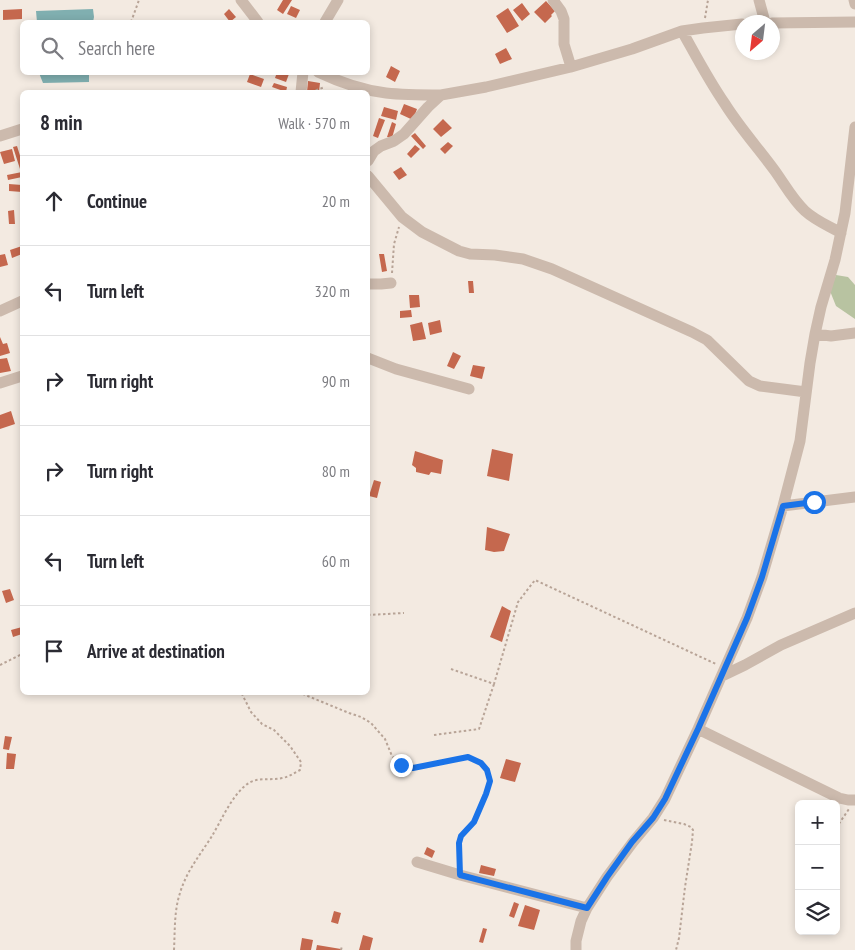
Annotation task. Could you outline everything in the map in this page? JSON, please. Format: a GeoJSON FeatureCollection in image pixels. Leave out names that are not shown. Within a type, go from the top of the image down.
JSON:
{"type":"FeatureCollection","features":[{"type":"Feature","properties":{"kind":"street"},"geometry":{"type":"LineString","coordinates":[[241,0],[256,20]]}},
{"type":"Feature","properties":{"kind":"street"},"geometry":{"type":"LineString","coordinates":[[326,20],[338,0]]}},
{"type":"Feature","properties":{"kind":"street"},"geometry":{"type":"LineString","coordinates":[[553,0],[564,19],[564,44],[571,67]]}},
{"type":"Feature","properties":{"kind":"street"},"geometry":{"type":"LineString","coordinates":[[759,0],[763,15]]}},
{"type":"Feature","properties":{"kind":"street"},"geometry":{"type":"LineString","coordinates":[[854,0],[855,4]]}},
{"type":"Feature","properties":{"kind":"street"},"geometry":{"type":"LineString","coordinates":[[780,23],[855,22]]}},
{"type":"Feature","properties":{"kind":"street"},"geometry":{"type":"LineString","coordinates":[[325,75],[365,89],[386,93],[441,95],[486,87],[571,67],[682,32],[735,25]]}},
{"type":"Feature","properties":{"kind":"street"},"geometry":{"type":"LineString","coordinates":[[682,32],[724,104],[776,172],[793,198],[806,212],[841,233]]}},
{"type":"Feature","properties":{"kind":"street"},"geometry":{"type":"LineString","coordinates":[[300,90],[303,75]]}},
{"type":"Feature","properties":{"kind":"street"},"geometry":{"type":"LineString","coordinates":[[370,158],[381,146],[394,141],[404,134],[441,95]]}},
{"type":"Feature","properties":{"kind":"street"},"geometry":{"type":"LineString","coordinates":[[576,950],[576,941],[581,921],[587,908],[632,842],[653,818],[665,799],[747,618],[762,577],[800,441],[815,334],[845,213],[855,127]]}},
{"type":"Feature","properties":{"kind":"street"},"geometry":{"type":"LineString","coordinates":[[0,136],[20,130]]}},
{"type":"Feature","properties":{"kind":"street"},"geometry":{"type":"LineString","coordinates":[[370,178],[402,217],[422,232],[459,251],[470,254],[495,254],[523,259],[537,264],[596,288],[707,340],[754,384],[806,392]]}},
{"type":"Feature","properties":{"kind":"street"},"geometry":{"type":"LineString","coordinates":[[370,284],[391,283]]}},
{"type":"Feature","properties":{"kind":"street"},"geometry":{"type":"LineString","coordinates":[[0,311],[20,302]]}},
{"type":"Feature","properties":{"kind":"street"},"geometry":{"type":"LineString","coordinates":[[815,334],[831,336],[855,334]]}},
{"type":"Feature","properties":{"kind":"street"},"geometry":{"type":"LineString","coordinates":[[370,359],[469,389]]}},
{"type":"Feature","properties":{"kind":"street"},"geometry":{"type":"LineString","coordinates":[[0,383],[20,377]]}},
{"type":"Feature","properties":{"kind":"street"},"geometry":{"type":"LineString","coordinates":[[783,506],[855,497]]}},
{"type":"Feature","properties":{"kind":"street"},"geometry":{"type":"LineString","coordinates":[[723,672],[745,665],[781,645],[855,613]]}},
{"type":"Feature","properties":{"kind":"street"},"geometry":{"type":"LineString","coordinates":[[698,729],[839,798],[848,800],[852,805]]}},
{"type":"Feature","properties":{"kind":"street"},"geometry":{"type":"LineString","coordinates":[[416,862],[587,908]]}},
{"type":"Feature","properties":{"kind":"path"},"geometry":{"type":"LineString","coordinates":[[132,20],[139,0]]}},
{"type":"Feature","properties":{"kind":"path"},"geometry":{"type":"LineString","coordinates":[[703,28],[708,0]]}},
{"type":"Feature","properties":{"kind":"path"},"geometry":{"type":"LineString","coordinates":[[391,283],[394,244],[402,217]]}},
{"type":"Feature","properties":{"kind":"path"},"geometry":{"type":"LineString","coordinates":[[434,735],[479,729],[518,602],[535,580],[723,672]]}},
{"type":"Feature","properties":{"kind":"path"},"geometry":{"type":"LineString","coordinates":[[370,614],[404,613]]}},
{"type":"Feature","properties":{"kind":"path"},"geometry":{"type":"LineString","coordinates":[[0,665],[20,655]]}},
{"type":"Feature","properties":{"kind":"path"},"geometry":{"type":"LineString","coordinates":[[450,669],[494,684]]}},
{"type":"Feature","properties":{"kind":"path"},"geometry":{"type":"LineString","coordinates":[[174,950],[176,911],[180,892],[190,870],[228,807],[246,784],[264,778],[290,776],[300,770],[301,762],[290,746],[274,730],[262,724],[251,712],[243,695]]}},
{"type":"Feature","properties":{"kind":"path"},"geometry":{"type":"LineString","coordinates":[[305,695],[361,717],[371,723],[385,739],[392,756],[401,765],[413,768],[468,757],[481,763],[487,770],[490,781],[474,822],[461,836],[459,843],[460,875]]}},
{"type":"Feature","properties":{"kind":"path"},"geometry":{"type":"LineString","coordinates":[[840,822],[852,805]]}},
{"type":"Feature","properties":{"kind":"path"},"geometry":{"type":"LineString","coordinates":[[653,818],[684,824],[693,830],[676,950]]}},
{"type":"Feature","properties":{"kind":"path"},"geometry":{"type":"LineString","coordinates":[[341,950],[342,946]]}},
{"type":"Feature","properties":{"kind":"green space"},"geometry":{"type":"Polygon","coordinates":[[[836,275],[848,277],[855,285],[855,319],[836,306],[830,291],[836,275]]]}},
{"type":"Feature","properties":{"kind":"water"},"geometry":{"type":"Polygon","coordinates":[[[93,9],[94,17],[93,20],[37,20],[36,11],[93,9]]]}},
{"type":"Feature","properties":{"kind":"water"},"geometry":{"type":"Polygon","coordinates":[[[40,75],[89,75],[89,82],[43,83],[40,75]]]}},
{"type":"Feature","properties":{"kind":"building"},"geometry":{"type":"Polygon","coordinates":[[[283,0],[292,0],[283,14],[277,10],[283,0]]]}},
{"type":"Feature","properties":{"kind":"building"},"geometry":{"type":"Polygon","coordinates":[[[546,1],[555,11],[545,23],[534,12],[546,1]]]}},
{"type":"Feature","properties":{"kind":"building"},"geometry":{"type":"Polygon","coordinates":[[[522,3],[530,14],[522,21],[513,10],[522,3]]]}},
{"type":"Feature","properties":{"kind":"building"},"geometry":{"type":"Polygon","coordinates":[[[291,6],[300,10],[296,18],[287,14],[291,6]]]}},
{"type":"Feature","properties":{"kind":"building"},"geometry":{"type":"Polygon","coordinates":[[[508,8],[519,26],[507,33],[496,16],[508,8]]]}},
{"type":"Feature","properties":{"kind":"building"},"geometry":{"type":"Polygon","coordinates":[[[22,9],[22,19],[3,20],[3,10],[22,9]]]}},
{"type":"Feature","properties":{"kind":"building"},"geometry":{"type":"Polygon","coordinates":[[[229,9],[236,17],[228,20],[224,14],[229,9]]]}},
{"type":"Feature","properties":{"kind":"building"},"geometry":{"type":"Polygon","coordinates":[[[506,48],[512,59],[500,64],[495,54],[506,48]]]}},
{"type":"Feature","properties":{"kind":"building"},"geometry":{"type":"Polygon","coordinates":[[[391,66],[400,71],[395,82],[386,77],[391,66]]]}},
{"type":"Feature","properties":{"kind":"building"},"geometry":{"type":"Polygon","coordinates":[[[250,75],[264,79],[261,87],[247,82],[250,75]]]}},
{"type":"Feature","properties":{"kind":"building"},"geometry":{"type":"Polygon","coordinates":[[[276,75],[289,75],[286,82],[275,78],[276,75]]]}},
{"type":"Feature","properties":{"kind":"building"},"geometry":{"type":"Polygon","coordinates":[[[308,81],[320,83],[319,90],[307,90],[308,81]]]}},
{"type":"Feature","properties":{"kind":"building"},"geometry":{"type":"Polygon","coordinates":[[[274,83],[287,87],[286,90],[280,90],[272,87],[274,83]]]}},
{"type":"Feature","properties":{"kind":"building"},"geometry":{"type":"Polygon","coordinates":[[[404,104],[417,109],[413,120],[400,114],[404,104]]]}},
{"type":"Feature","properties":{"kind":"building"},"geometry":{"type":"Polygon","coordinates":[[[384,107],[398,111],[396,120],[381,116],[384,107]]]}},
{"type":"Feature","properties":{"kind":"building"},"geometry":{"type":"Polygon","coordinates":[[[379,118],[385,120],[378,138],[373,136],[379,118]]]}},
{"type":"Feature","properties":{"kind":"building"},"geometry":{"type":"Polygon","coordinates":[[[443,119],[452,128],[441,137],[433,129],[443,119]]]}},
{"type":"Feature","properties":{"kind":"building"},"geometry":{"type":"Polygon","coordinates":[[[392,122],[396,124],[392,138],[387,137],[392,122]]]}},
{"type":"Feature","properties":{"kind":"building"},"geometry":{"type":"Polygon","coordinates":[[[415,133],[426,146],[423,149],[411,136],[415,133]]]}},
{"type":"Feature","properties":{"kind":"building"},"geometry":{"type":"Polygon","coordinates":[[[448,142],[453,146],[445,154],[440,149],[448,142]]]}},
{"type":"Feature","properties":{"kind":"building"},"geometry":{"type":"Polygon","coordinates":[[[415,145],[420,149],[411,158],[407,154],[415,145]]]}},
{"type":"Feature","properties":{"kind":"building"},"geometry":{"type":"Polygon","coordinates":[[[17,146],[20,156],[20,169],[13,147],[17,146]]]}},
{"type":"Feature","properties":{"kind":"building"},"geometry":{"type":"Polygon","coordinates":[[[12,149],[15,161],[4,164],[0,152],[12,149]]]}},
{"type":"Feature","properties":{"kind":"building"},"geometry":{"type":"Polygon","coordinates":[[[401,167],[407,175],[399,180],[393,172],[401,167]]]}},
{"type":"Feature","properties":{"kind":"building"},"geometry":{"type":"Polygon","coordinates":[[[20,172],[20,177],[8,180],[7,175],[20,172]]]}},
{"type":"Feature","properties":{"kind":"building"},"geometry":{"type":"Polygon","coordinates":[[[9,184],[20,185],[20,192],[9,191],[9,184]]]}},
{"type":"Feature","properties":{"kind":"building"},"geometry":{"type":"Polygon","coordinates":[[[14,210],[15,224],[9,224],[8,211],[14,210]]]}},
{"type":"Feature","properties":{"kind":"building"},"geometry":{"type":"Polygon","coordinates":[[[20,247],[20,255],[12,258],[10,250],[20,247]]]}},
{"type":"Feature","properties":{"kind":"building"},"geometry":{"type":"Polygon","coordinates":[[[5,254],[8,265],[0,267],[0,255],[5,254]]]}},
{"type":"Feature","properties":{"kind":"building"},"geometry":{"type":"Polygon","coordinates":[[[379,254],[384,254],[387,271],[382,272],[379,254]]]}},
{"type":"Feature","properties":{"kind":"building"},"geometry":{"type":"Polygon","coordinates":[[[468,281],[473,281],[474,293],[469,293],[468,281]]]}},
{"type":"Feature","properties":{"kind":"building"},"geometry":{"type":"Polygon","coordinates":[[[409,295],[419,295],[420,307],[410,308],[409,295]]]}},
{"type":"Feature","properties":{"kind":"building"},"geometry":{"type":"Polygon","coordinates":[[[411,310],[412,317],[400,318],[400,311],[411,310]]]}},
{"type":"Feature","properties":{"kind":"building"},"geometry":{"type":"Polygon","coordinates":[[[440,320],[442,332],[430,335],[428,323],[440,320]]]}},
{"type":"Feature","properties":{"kind":"building"},"geometry":{"type":"Polygon","coordinates":[[[422,322],[426,339],[413,341],[410,325],[422,322]]]}},
{"type":"Feature","properties":{"kind":"building"},"geometry":{"type":"Polygon","coordinates":[[[0,337],[3,344],[7,343],[10,353],[0,356],[0,337]]]}},
{"type":"Feature","properties":{"kind":"building"},"geometry":{"type":"Polygon","coordinates":[[[453,352],[461,356],[454,369],[447,366],[453,352]]]}},
{"type":"Feature","properties":{"kind":"building"},"geometry":{"type":"Polygon","coordinates":[[[7,358],[11,371],[0,373],[0,359],[7,358]]]}},
{"type":"Feature","properties":{"kind":"building"},"geometry":{"type":"Polygon","coordinates":[[[473,365],[485,367],[482,379],[470,376],[473,365]]]}},
{"type":"Feature","properties":{"kind":"building"},"geometry":{"type":"Polygon","coordinates":[[[11,411],[15,424],[0,429],[0,415],[11,411]]]}},
{"type":"Feature","properties":{"kind":"building"},"geometry":{"type":"Polygon","coordinates":[[[492,449],[513,454],[509,481],[487,476],[492,449]]]}},
{"type":"Feature","properties":{"kind":"building"},"geometry":{"type":"Polygon","coordinates":[[[415,451],[443,460],[441,474],[431,472],[429,475],[416,472],[416,468],[412,465],[415,451]]]}},
{"type":"Feature","properties":{"kind":"building"},"geometry":{"type":"Polygon","coordinates":[[[374,480],[381,482],[377,498],[370,496],[374,480]]]}},
{"type":"Feature","properties":{"kind":"building"},"geometry":{"type":"Polygon","coordinates":[[[487,527],[510,534],[504,551],[494,552],[485,550],[487,527]]]}},
{"type":"Feature","properties":{"kind":"building"},"geometry":{"type":"Polygon","coordinates":[[[10,589],[14,600],[6,603],[2,591],[10,589]]]}},
{"type":"Feature","properties":{"kind":"building"},"geometry":{"type":"Polygon","coordinates":[[[502,606],[511,611],[502,642],[490,637],[502,606]]]}},
{"type":"Feature","properties":{"kind":"building"},"geometry":{"type":"Polygon","coordinates":[[[20,628],[20,635],[13,637],[11,630],[20,628]]]}},
{"type":"Feature","properties":{"kind":"building"},"geometry":{"type":"Polygon","coordinates":[[[5,736],[12,737],[9,750],[3,749],[5,736]]]}},
{"type":"Feature","properties":{"kind":"building"},"geometry":{"type":"Polygon","coordinates":[[[7,753],[16,754],[14,769],[6,769],[7,753]]]}},
{"type":"Feature","properties":{"kind":"building"},"geometry":{"type":"Polygon","coordinates":[[[506,759],[521,763],[515,782],[500,778],[506,759]]]}},
{"type":"Feature","properties":{"kind":"building"},"geometry":{"type":"Polygon","coordinates":[[[427,847],[435,851],[432,858],[424,854],[427,847]]]}},
{"type":"Feature","properties":{"kind":"building"},"geometry":{"type":"Polygon","coordinates":[[[481,865],[496,869],[494,876],[479,873],[481,865]]]}},
{"type":"Feature","properties":{"kind":"building"},"geometry":{"type":"Polygon","coordinates":[[[514,902],[519,904],[514,918],[509,916],[514,902]]]}},
{"type":"Feature","properties":{"kind":"building"},"geometry":{"type":"Polygon","coordinates":[[[525,905],[540,910],[534,930],[518,926],[525,905]]]}},
{"type":"Feature","properties":{"kind":"building"},"geometry":{"type":"Polygon","coordinates":[[[334,911],[341,913],[338,924],[331,922],[334,911]]]}},
{"type":"Feature","properties":{"kind":"building"},"geometry":{"type":"Polygon","coordinates":[[[483,928],[487,929],[483,943],[479,942],[483,928]]]}},
{"type":"Feature","properties":{"kind":"building"},"geometry":{"type":"Polygon","coordinates":[[[363,935],[373,938],[370,950],[359,950],[363,935]]]}},
{"type":"Feature","properties":{"kind":"building"},"geometry":{"type":"Polygon","coordinates":[[[302,938],[313,940],[311,950],[300,950],[302,938]]]}},
{"type":"Feature","properties":{"kind":"building"},"geometry":{"type":"Polygon","coordinates":[[[317,945],[341,949],[341,950],[316,950],[317,945]]]}},
{"type":"Feature","properties":{"kind":"route"},"geometry":{"type":"LineString","coordinates":[[401,765],[413,768],[468,757],[481,763],[487,770],[490,781],[486,794],[474,822],[461,836],[459,843],[460,875],[587,908],[632,842],[653,818],[665,799],[747,618],[762,577],[783,506],[814,502]]}}]}
